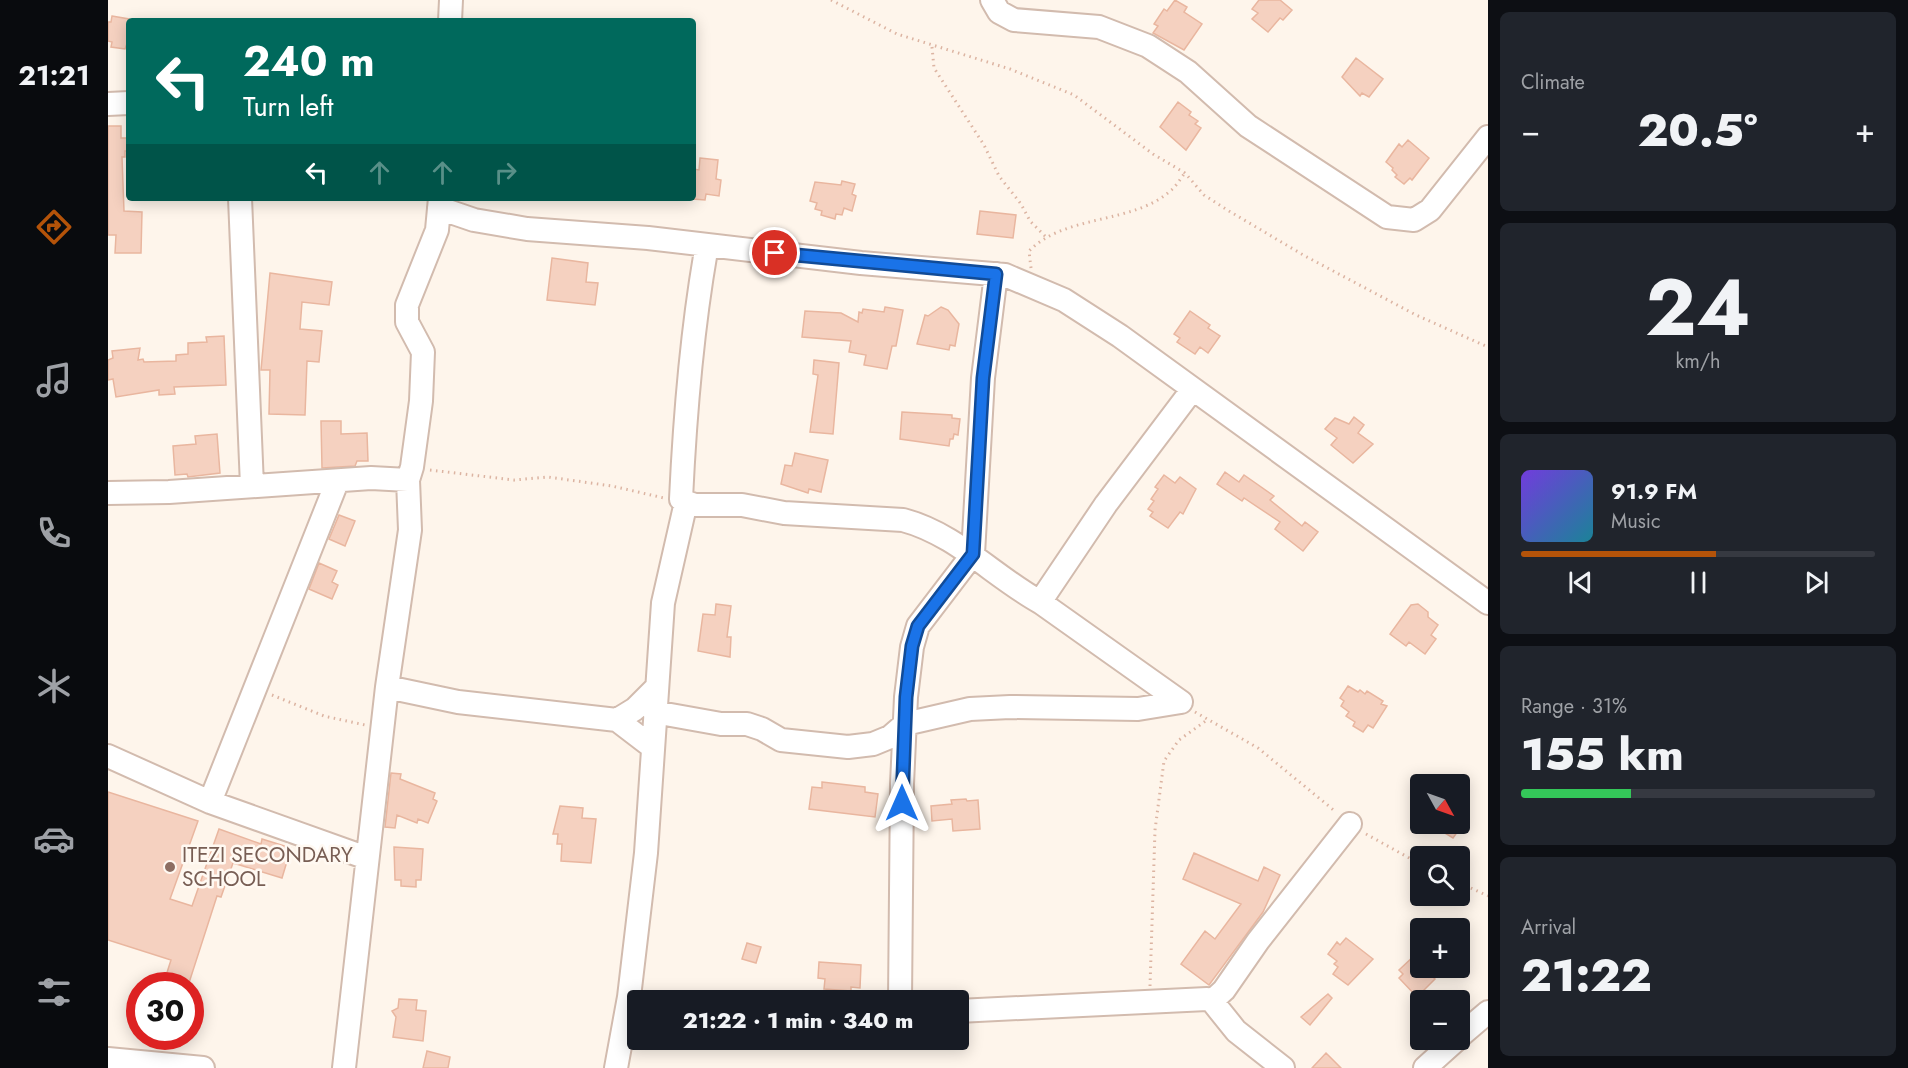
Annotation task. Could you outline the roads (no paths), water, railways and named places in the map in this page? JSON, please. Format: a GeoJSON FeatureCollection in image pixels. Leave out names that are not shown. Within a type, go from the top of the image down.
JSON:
{"type":"FeatureCollection","features":[{"type":"Feature","properties":{"kind":"street"},"geometry":{"type":"LineString","coordinates":[[450,18],[451,0]]}},
{"type":"Feature","properties":{"kind":"street"},"geometry":{"type":"LineString","coordinates":[[992,0],[999,12],[1014,20],[1099,27],[1148,46],[1188,72],[1248,126],[1387,218],[1414,220],[1430,210],[1488,137]]}},
{"type":"Feature","properties":{"kind":"street"},"geometry":{"type":"LineString","coordinates":[[108,104],[126,104]]}},
{"type":"Feature","properties":{"kind":"street"},"geometry":{"type":"LineString","coordinates":[[240,201],[252,486]]}},
{"type":"Feature","properties":{"kind":"street"},"geometry":{"type":"LineString","coordinates":[[344,1068],[387,687],[410,530],[410,473],[421,401],[423,352],[406,315],[407,305],[437,230],[439,203],[474,220],[527,229],[707,244],[861,263],[996,274],[1029,283],[1064,300],[1100,323],[1488,603]]}},
{"type":"Feature","properties":{"kind":"street"},"geometry":{"type":"LineString","coordinates":[[635,990],[663,603],[684,500],[698,295],[707,244]]}},
{"type":"Feature","properties":{"kind":"street"},"geometry":{"type":"LineString","coordinates":[[900,990],[902,784],[912,646],[918,626],[973,554],[983,378],[996,274]]}},
{"type":"Feature","properties":{"kind":"street"},"geometry":{"type":"LineString","coordinates":[[1040,602],[1106,504],[1192,390]]}},
{"type":"Feature","properties":{"kind":"street"},"geometry":{"type":"LineString","coordinates":[[108,493],[169,492],[336,482],[410,473]]}},
{"type":"Feature","properties":{"kind":"street"},"geometry":{"type":"LineString","coordinates":[[210,802],[336,482]]}},
{"type":"Feature","properties":{"kind":"street"},"geometry":{"type":"LineString","coordinates":[[654,712],[722,724],[747,724],[762,729],[781,740],[848,747],[873,744],[890,736],[905,724],[970,709],[1010,707],[1138,710],[1181,702],[1040,602],[1015,588],[973,554],[929,530],[903,520],[784,513],[742,505],[695,505],[684,500]]}},
{"type":"Feature","properties":{"kind":"street"},"geometry":{"type":"LineString","coordinates":[[387,687],[458,702],[617,720],[651,746]]}},
{"type":"Feature","properties":{"kind":"street"},"geometry":{"type":"LineString","coordinates":[[617,720],[635,709],[656,688]]}},
{"type":"Feature","properties":{"kind":"street"},"geometry":{"type":"LineString","coordinates":[[108,756],[210,802],[367,858]]}},
{"type":"Feature","properties":{"kind":"street"},"geometry":{"type":"LineString","coordinates":[[1212,1001],[1224,990],[1258,941],[1350,824]]}},
{"type":"Feature","properties":{"kind":"street"},"geometry":{"type":"LineString","coordinates":[[969,1010],[1197,998],[1212,1001],[1236,1032],[1283,1068]]}},
{"type":"Feature","properties":{"kind":"street"},"geometry":{"type":"LineString","coordinates":[[1470,1027],[1488,1012]]}},
{"type":"Feature","properties":{"kind":"street"},"geometry":{"type":"LineString","coordinates":[[616,1068],[627,1025]]}},
{"type":"Feature","properties":{"kind":"street"},"geometry":{"type":"LineString","coordinates":[[1425,1068],[1445,1050]]}},
{"type":"Feature","properties":{"kind":"street"},"geometry":{"type":"LineString","coordinates":[[108,1059],[203,1068]]}},
{"type":"Feature","properties":{"kind":"place","name":"ITEZI SECONDARY SCHOOL"},"geometry":{"type":"Point","coordinates":[170,867]}}]}
